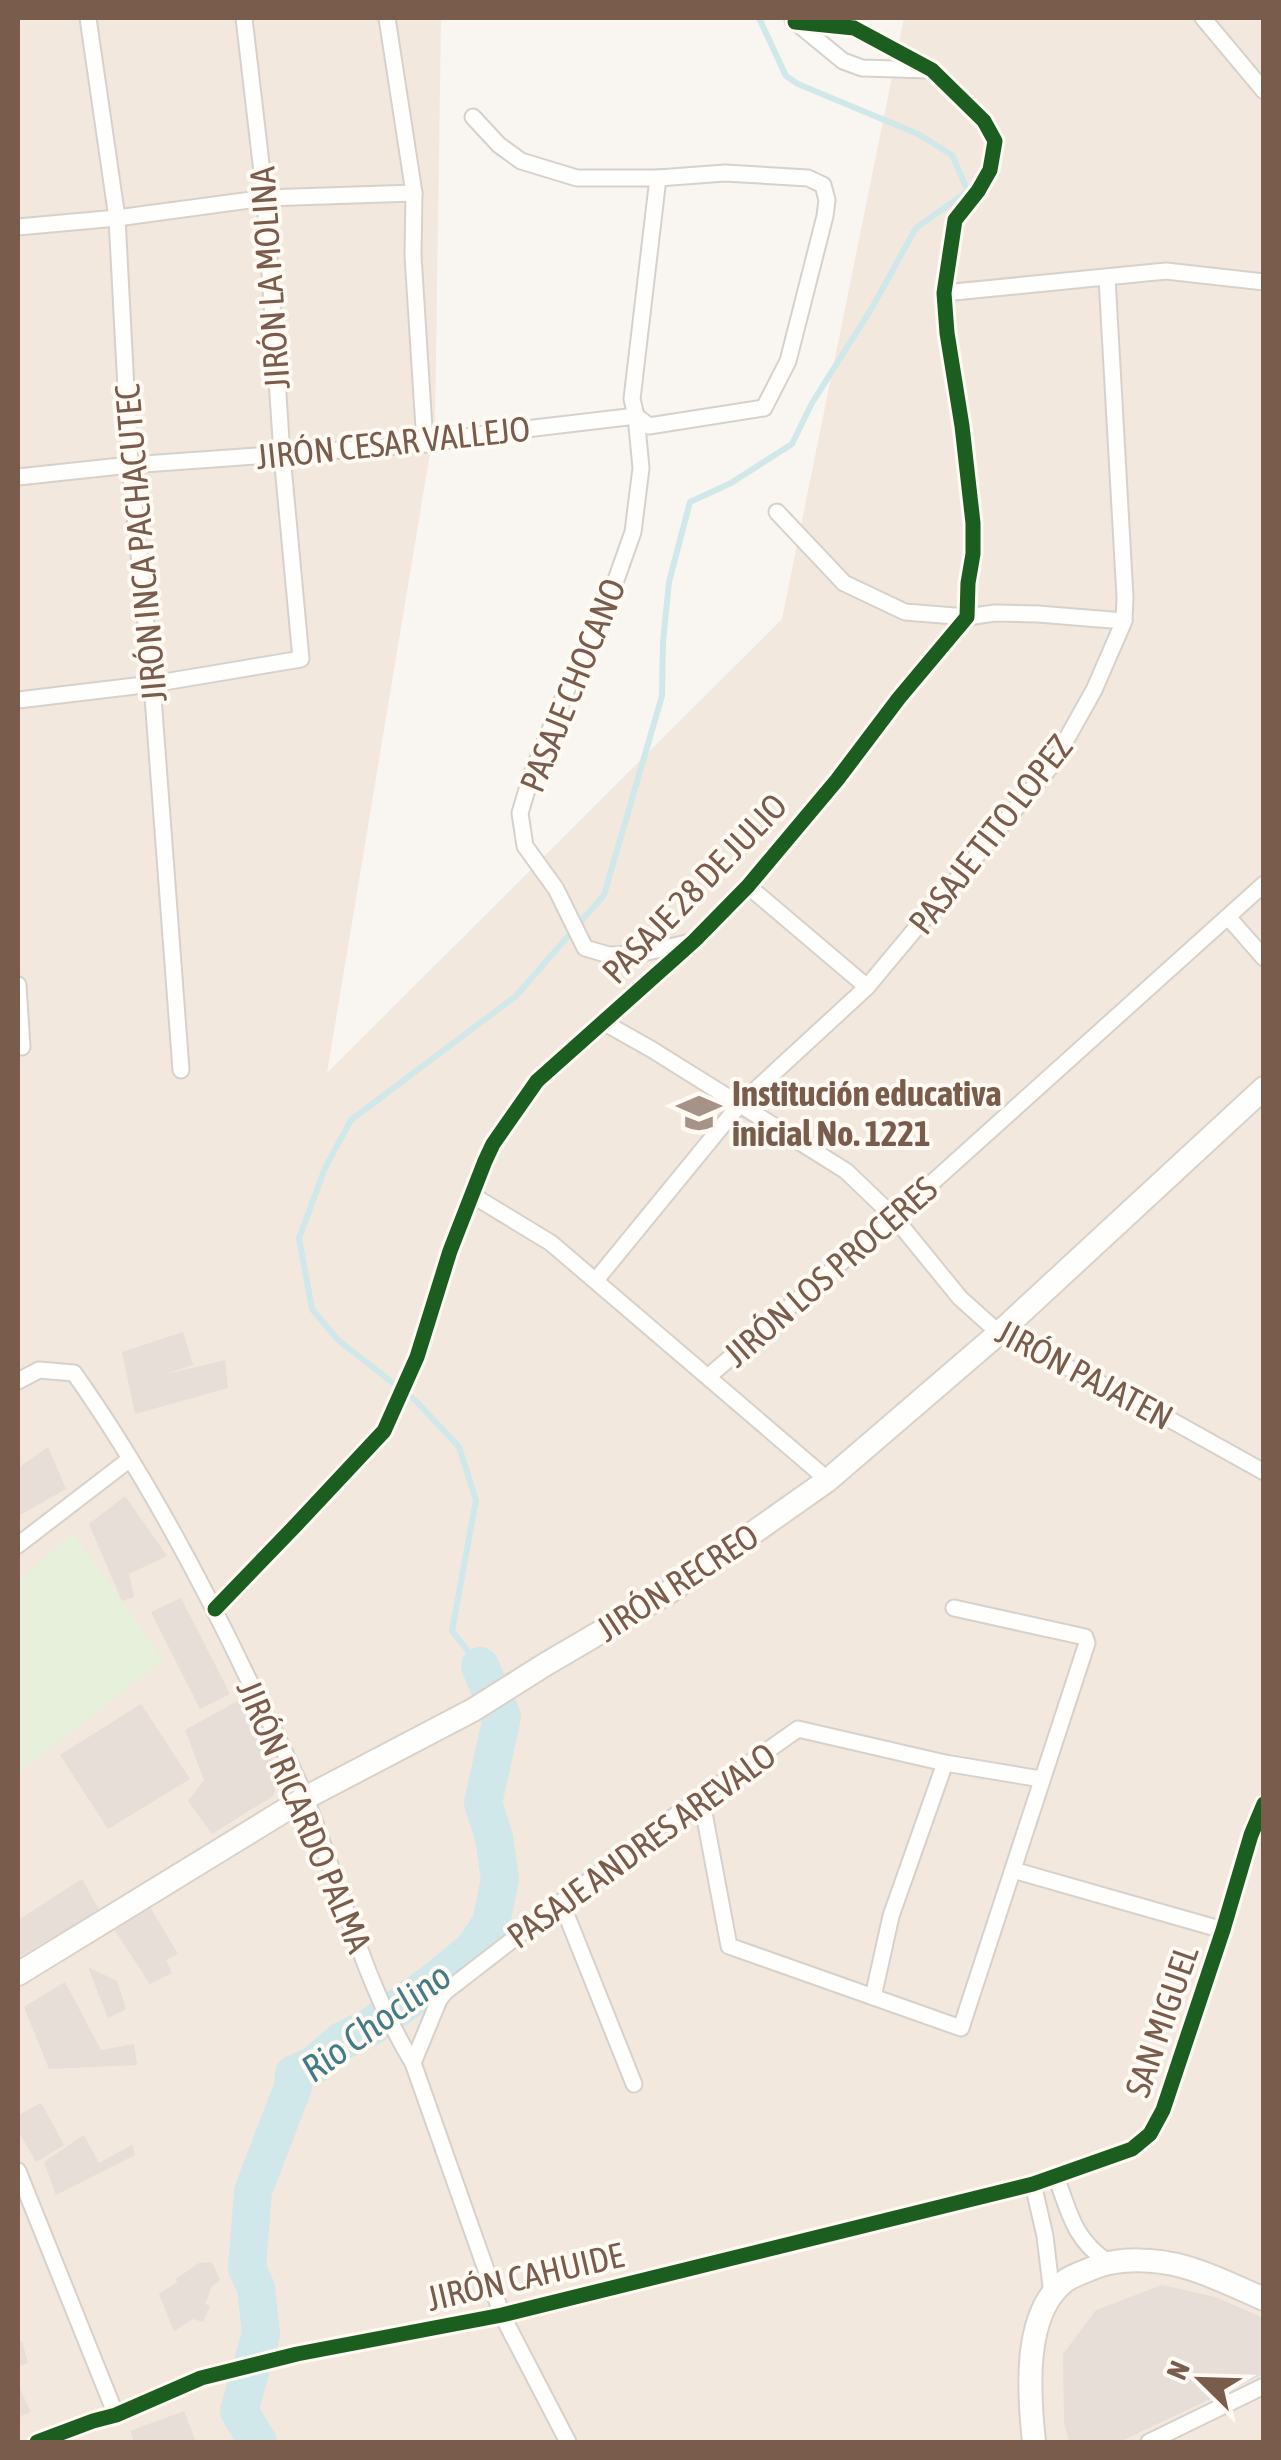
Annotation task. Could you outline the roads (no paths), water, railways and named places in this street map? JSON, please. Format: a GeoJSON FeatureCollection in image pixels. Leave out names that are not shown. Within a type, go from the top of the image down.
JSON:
{"type":"FeatureCollection","features":[{"type":"Feature","properties":{"kind":"main road","name":"JIRÓN RECREO"},"geometry":{"type":"LineString","coordinates":[[18,1974],[305,1798],[473,1710],[669,1592],[828,1480],[999,1333],[1264,1088]]}},
{"type":"Feature","properties":{"kind":"main road"},"geometry":{"type":"LineString","coordinates":[[1034,2442],[1029,2395],[1033,2344],[1052,2295],[1066,2280],[1108,2262],[1143,2261],[1184,2266],[1264,2299]]}},
{"type":"Feature","properties":{"kind":"street","name":"JIRÓN INCA PACHACUTEC"},"geometry":{"type":"LineString","coordinates":[[88,18],[117,218],[130,465],[152,684],[181,1070]]}},
{"type":"Feature","properties":{"kind":"street","name":"JIRÓN LA MOLINA"},"geometry":{"type":"LineString","coordinates":[[152,684],[301,659],[264,198],[244,18]]}},
{"type":"Feature","properties":{"kind":"street"},"geometry":{"type":"LineString","coordinates":[[386,18],[414,194],[425,444]]}},
{"type":"Feature","properties":{"kind":"street"},"geometry":{"type":"LineString","coordinates":[[1203,18],[1264,91]]}},
{"type":"Feature","properties":{"kind":"street"},"geometry":{"type":"LineString","coordinates":[[792,20],[855,23],[932,70],[984,121],[996,141],[990,170],[954,220],[944,293],[973,522],[967,617]]}},
{"type":"Feature","properties":{"kind":"street"},"geometry":{"type":"LineString","coordinates":[[792,20],[843,61],[862,68],[932,70]]}},
{"type":"Feature","properties":{"kind":"street"},"geometry":{"type":"LineString","coordinates":[[472,117],[521,161],[577,178],[658,178]]}},
{"type":"Feature","properties":{"kind":"street","name":"JIRÓN CESAR VALLEJO"},"geometry":{"type":"LineString","coordinates":[[18,477],[425,444],[636,416],[649,426],[764,408],[788,361],[825,216],[827,200],[822,185],[808,178],[725,173],[658,178]]}},
{"type":"Feature","properties":{"kind":"street","name":"PASAJE CHOCANO"},"geometry":{"type":"LineString","coordinates":[[658,178],[632,399],[640,468],[633,532],[611,594],[532,773],[520,813],[524,846],[556,890],[585,948],[609,956],[638,954],[694,941]]}},
{"type":"Feature","properties":{"kind":"street"},"geometry":{"type":"LineString","coordinates":[[18,227],[264,198],[414,194]]}},
{"type":"Feature","properties":{"kind":"street"},"geometry":{"type":"LineString","coordinates":[[944,293],[1166,271],[1264,282]]}},
{"type":"Feature","properties":{"kind":"street","name":"PASAJE TITO LOPEZ"},"geometry":{"type":"LineString","coordinates":[[596,1280],[740,1104],[867,988],[1052,764],[1094,690],[1124,621],[1125,596],[1108,278]]}},
{"type":"Feature","properties":{"kind":"street"},"geometry":{"type":"LineString","coordinates":[[777,512],[844,583],[905,612],[1124,621]]}},
{"type":"Feature","properties":{"kind":"street","name":"PASAJE 28 DE JULIO"},"geometry":{"type":"LineString","coordinates":[[215,1608],[384,1431],[417,1356],[450,1252],[493,1144],[524,1098],[748,886],[967,617]]}},
{"type":"Feature","properties":{"kind":"street"},"geometry":{"type":"LineString","coordinates":[[18,700],[152,684]]}},
{"type":"Feature","properties":{"kind":"street","name":"JIRÓN LOS PROCERES"},"geometry":{"type":"LineString","coordinates":[[709,1376],[894,1217],[1264,884]]}},
{"type":"Feature","properties":{"kind":"street"},"geometry":{"type":"LineString","coordinates":[[748,886],[867,988]]}},
{"type":"Feature","properties":{"kind":"street"},"geometry":{"type":"LineString","coordinates":[[1228,918],[1264,958]]}},
{"type":"Feature","properties":{"kind":"street"},"geometry":{"type":"LineString","coordinates":[[18,984],[22,1047]]}},
{"type":"Feature","properties":{"kind":"street","name":"JIRÓN PAJATEN"},"geometry":{"type":"LineString","coordinates":[[603,1022],[846,1171],[894,1217],[960,1298],[999,1333],[1264,1472]]}},
{"type":"Feature","properties":{"kind":"street"},"geometry":{"type":"LineString","coordinates":[[472,1195],[552,1242],[828,1480]]}},
{"type":"Feature","properties":{"kind":"street","name":"JIRÓN RICARDO PALMA"},"geometry":{"type":"LineString","coordinates":[[18,1381],[39,1370],[74,1373],[104,1416],[215,1608],[305,1798],[378,1994],[413,2063],[502,2316],[568,2442]]}},
{"type":"Feature","properties":{"kind":"street"},"geometry":{"type":"LineString","coordinates":[[18,1546],[130,1460]]}},
{"type":"Feature","properties":{"kind":"street"},"geometry":{"type":"LineString","coordinates":[[701,1797],[729,1946],[961,2028],[1087,1640],[954,1608]]}},
{"type":"Feature","properties":{"kind":"street","name":"PASAJE ANDRES AREVALO"},"geometry":{"type":"LineString","coordinates":[[413,2063],[442,1996],[652,1832],[798,1729],[945,1764],[1041,1779]]}},
{"type":"Feature","properties":{"kind":"street"},"geometry":{"type":"LineString","coordinates":[[873,1997],[891,1916],[945,1764]]}},
{"type":"Feature","properties":{"kind":"street","name":"SAN MIGUEL"},"geometry":{"type":"LineString","coordinates":[[1033,2184],[1132,2150],[1154,2128],[1164,2110],[1224,1930],[1250,1835],[1263,1805]]}},
{"type":"Feature","properties":{"kind":"street"},"geometry":{"type":"LineString","coordinates":[[1014,1870],[1224,1930]]}},
{"type":"Feature","properties":{"kind":"street"},"geometry":{"type":"LineString","coordinates":[[562,1904],[634,2084]]}},
{"type":"Feature","properties":{"kind":"street"},"geometry":{"type":"LineString","coordinates":[[18,2171],[116,2415]]}},
{"type":"Feature","properties":{"kind":"street"},"geometry":{"type":"LineString","coordinates":[[1056,2176],[1082,2240],[1108,2262]]}},
{"type":"Feature","properties":{"kind":"street"},"geometry":{"type":"LineString","coordinates":[[1033,2184],[1045,2236],[1052,2295]]}},
{"type":"Feature","properties":{"kind":"street","name":"JIRÓN CAHUIDE"},"geometry":{"type":"LineString","coordinates":[[37,2442],[116,2415],[201,2378],[297,2354],[502,2316],[1033,2184]]}},
{"type":"Feature","properties":{"kind":"street"},"geometry":{"type":"LineString","coordinates":[[1149,2442],[1264,2386]]}},
{"type":"Feature","properties":{"kind":"waterway"},"geometry":{"type":"LineString","coordinates":[[480,1666],[452,1631],[476,1500],[459,1447],[416,1401],[338,1340],[312,1309],[299,1238],[325,1168],[351,1120],[516,996],[604,895],[662,696],[669,582],[690,502],[731,483],[792,444],[812,403],[916,228],[968,191],[952,155],[918,134],[786,76],[759,18]]}},
{"type":"Feature","properties":{"kind":"waterway","name":"Rio Choclino"},"geometry":{"type":"LineString","coordinates":[[258,2442],[239,2411],[261,2334],[256,2288],[247,2268],[253,2191],[293,2087],[294,2074],[314,2065],[342,2041],[372,2026],[434,1982],[474,1949],[491,1923],[500,1879],[494,1837],[483,1803],[502,1717],[480,1666]]}},
{"type":"Feature","properties":{"kind":"place","name":"Institución educativa inicial No. 1221"},"geometry":{"type":"Point","coordinates":[699,1113]}}]}
